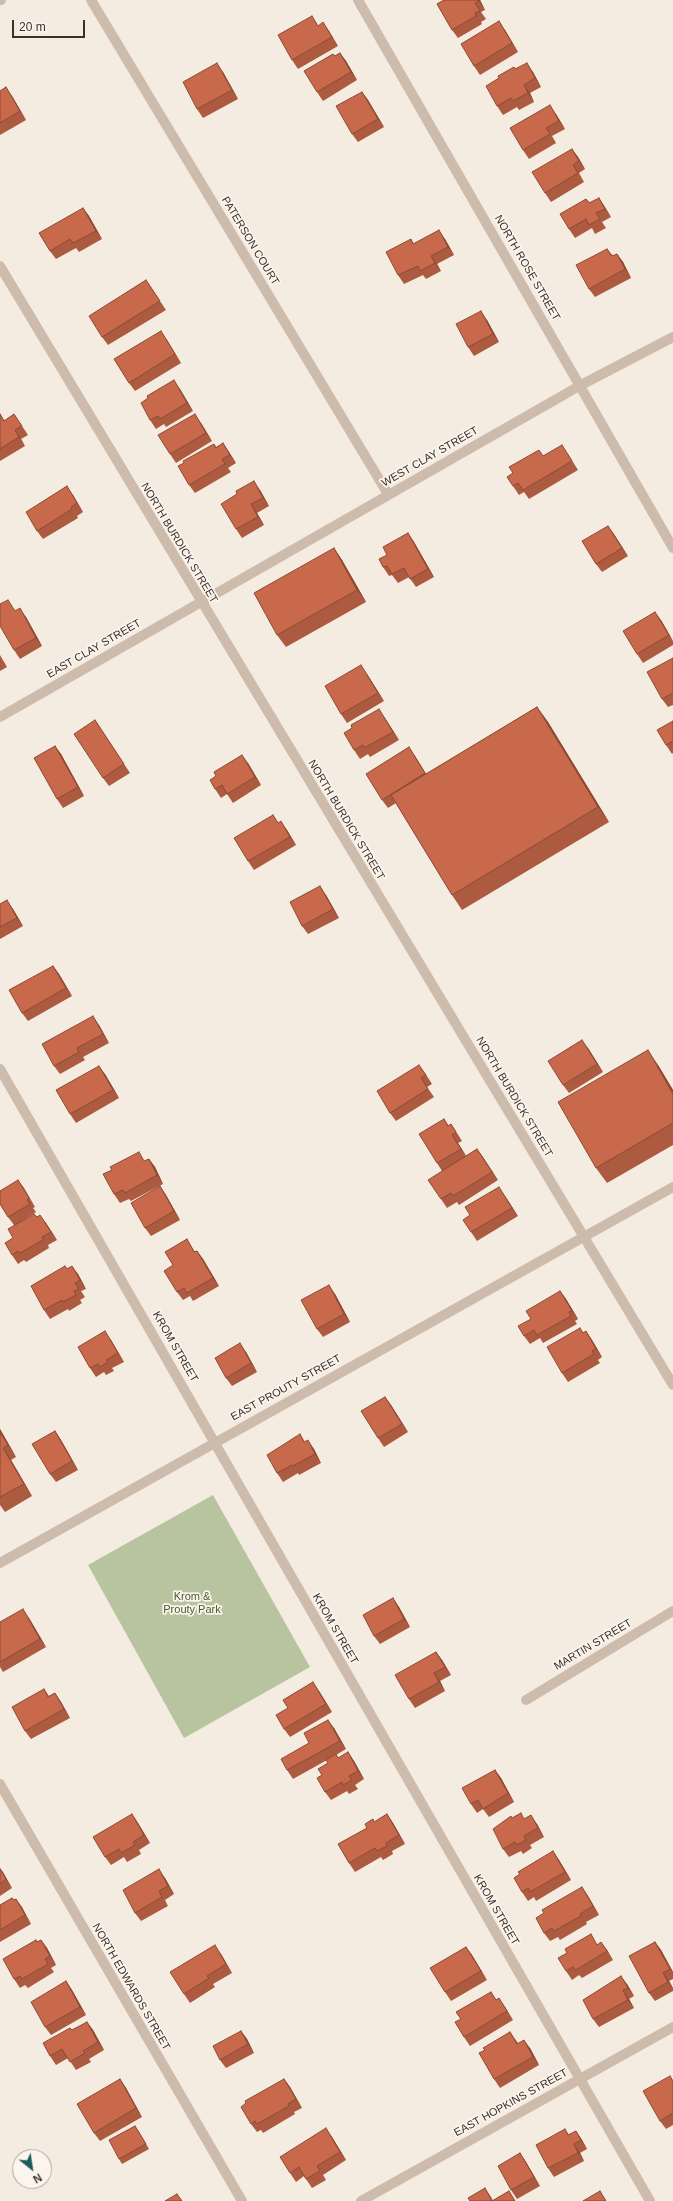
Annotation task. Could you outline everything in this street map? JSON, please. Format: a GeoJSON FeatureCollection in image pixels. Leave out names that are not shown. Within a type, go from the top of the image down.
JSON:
{"type":"FeatureCollection","features":[{"type":"Feature","properties":{"kind":"street","name":"PATERSON COURT"},"geometry":{"type":"LineString","coordinates":[[91,0],[388,494]]}},
{"type":"Feature","properties":{"kind":"street","name":"NORTH ROSE STREET"},"geometry":{"type":"LineString","coordinates":[[358,0],[581,385],[673,548]]}},
{"type":"Feature","properties":{"kind":"street","name":"NORTH BURDICK STREET"},"geometry":{"type":"LineString","coordinates":[[0,266],[673,1385]]}},
{"type":"Feature","properties":{"kind":"street","name":"WEST CLAY STREET"},"geometry":{"type":"LineString","coordinates":[[201,602],[581,385],[673,337]]}},
{"type":"Feature","properties":{"kind":"street","name":"EAST CLAY STREET"},"geometry":{"type":"LineString","coordinates":[[0,717],[201,602]]}},
{"type":"Feature","properties":{"kind":"street","name":"KROM STREET"},"geometry":{"type":"LineString","coordinates":[[0,1069],[215,1441],[650,2201]]}},
{"type":"Feature","properties":{"kind":"street","name":"EAST PROUTY STREET"},"geometry":{"type":"LineString","coordinates":[[0,1563],[215,1441],[673,1187]]}},
{"type":"Feature","properties":{"kind":"street","name":"MARTIN STREET"},"geometry":{"type":"LineString","coordinates":[[526,1700],[673,1611]]}},
{"type":"Feature","properties":{"kind":"street","name":"NORTH EDWARDS STREET"},"geometry":{"type":"LineString","coordinates":[[0,1784],[242,2201]]}},
{"type":"Feature","properties":{"kind":"street","name":"EAST HOPKINS STREET"},"geometry":{"type":"LineString","coordinates":[[361,2201],[673,2027]]}},
{"type":"Feature","properties":{"kind":"green space","name":"Krom & Prouty Park"},"geometry":{"type":"Polygon","coordinates":[[[213,1495],[310,1667],[184,1738],[88,1565],[213,1495]]]}},
{"type":"Feature","properties":{"kind":"building"},"geometry":{"type":"Polygon","coordinates":[[[444,0],[478,0],[479,1],[475,3],[480,11],[475,13],[476,16],[452,30],[437,4],[444,0]]]}},
{"type":"Feature","properties":{"kind":"building"},"geometry":{"type":"Polygon","coordinates":[[[312,16],[318,26],[323,22],[332,37],[292,60],[278,35],[312,16]]]}},
{"type":"Feature","properties":{"kind":"building"},"geometry":{"type":"Polygon","coordinates":[[[499,21],[512,43],[474,66],[461,44],[499,21]]]}},
{"type":"Feature","properties":{"kind":"building"},"geometry":{"type":"Polygon","coordinates":[[[340,53],[351,72],[317,92],[304,71],[333,54],[335,56],[340,53]]]}},
{"type":"Feature","properties":{"kind":"building"},"geometry":{"type":"Polygon","coordinates":[[[217,63],[232,90],[197,109],[183,82],[217,63]]]}},
{"type":"Feature","properties":{"kind":"building"},"geometry":{"type":"Polygon","coordinates":[[[527,63],[535,78],[524,85],[528,93],[513,101],[511,98],[497,106],[486,86],[499,78],[498,76],[514,67],[515,69],[527,63]]]}},
{"type":"Feature","properties":{"kind":"building"},"geometry":{"type":"Polygon","coordinates":[[[6,87],[20,111],[0,123],[0,91],[6,87]]]}},
{"type":"Feature","properties":{"kind":"building"},"geometry":{"type":"Polygon","coordinates":[[[362,92],[378,119],[352,134],[336,106],[362,92]]]}},
{"type":"Feature","properties":{"kind":"building"},"geometry":{"type":"Polygon","coordinates":[[[550,105],[559,121],[546,128],[550,134],[523,150],[510,128],[550,105]]]}},
{"type":"Feature","properties":{"kind":"building"},"geometry":{"type":"Polygon","coordinates":[[[572,149],[579,161],[573,165],[578,173],[545,193],[532,172],[572,149]]]}},
{"type":"Feature","properties":{"kind":"building"},"geometry":{"type":"Polygon","coordinates":[[[599,198],[605,209],[596,213],[600,219],[589,225],[586,219],[569,229],[560,214],[586,199],[589,203],[599,198]]]}},
{"type":"Feature","properties":{"kind":"building"},"geometry":{"type":"Polygon","coordinates":[[[83,208],[96,231],[73,243],[70,239],[50,251],[39,233],[83,208]]]}},
{"type":"Feature","properties":{"kind":"building"},"geometry":{"type":"Polygon","coordinates":[[[439,230],[448,247],[431,256],[435,263],[420,271],[418,266],[398,275],[386,252],[411,239],[413,244],[439,230]]]}},
{"type":"Feature","properties":{"kind":"building"},"geometry":{"type":"Polygon","coordinates":[[[607,249],[612,256],[617,254],[625,269],[589,289],[576,265],[607,249]]]}},
{"type":"Feature","properties":{"kind":"building"},"geometry":{"type":"Polygon","coordinates":[[[146,280],[160,301],[102,337],[89,316],[146,280]]]}},
{"type":"Feature","properties":{"kind":"building"},"geometry":{"type":"Polygon","coordinates":[[[481,311],[493,334],[468,347],[456,324],[481,311]]]}},
{"type":"Feature","properties":{"kind":"building"},"geometry":{"type":"Polygon","coordinates":[[[161,331],[175,354],[129,383],[114,359],[161,331]]]}},
{"type":"Feature","properties":{"kind":"building"},"geometry":{"type":"Polygon","coordinates":[[[174,380],[187,403],[160,419],[158,416],[150,420],[141,403],[148,398],[147,396],[174,380]]]}},
{"type":"Feature","properties":{"kind":"building"},"geometry":{"type":"Polygon","coordinates":[[[0,414],[4,421],[14,414],[22,426],[15,430],[19,437],[0,449],[0,414]]]}},
{"type":"Feature","properties":{"kind":"building"},"geometry":{"type":"Polygon","coordinates":[[[195,414],[206,433],[170,454],[158,435],[195,414]]]}},
{"type":"Feature","properties":{"kind":"building"},"geometry":{"type":"Polygon","coordinates":[[[223,443],[230,455],[222,459],[225,464],[189,485],[178,466],[184,463],[183,461],[214,444],[216,448],[223,443]]]}},
{"type":"Feature","properties":{"kind":"building"},"geometry":{"type":"Polygon","coordinates":[[[562,445],[572,461],[523,490],[518,483],[513,486],[507,477],[513,473],[509,467],[539,450],[543,456],[562,445]]]}},
{"type":"Feature","properties":{"kind":"building"},"geometry":{"type":"Polygon","coordinates":[[[254,481],[263,498],[251,504],[258,517],[236,529],[221,504],[237,494],[236,491],[254,481]]]}},
{"type":"Feature","properties":{"kind":"building"},"geometry":{"type":"Polygon","coordinates":[[[67,486],[77,503],[71,507],[72,509],[37,531],[26,512],[67,486]]]}},
{"type":"Feature","properties":{"kind":"building"},"geometry":{"type":"Polygon","coordinates":[[[608,526],[622,548],[596,564],[582,541],[608,526]]]}},
{"type":"Feature","properties":{"kind":"building"},"geometry":{"type":"Polygon","coordinates":[[[408,533],[428,569],[410,579],[404,568],[392,574],[387,566],[383,567],[379,559],[387,555],[383,547],[408,533]]]}},
{"type":"Feature","properties":{"kind":"building"},"geometry":{"type":"Polygon","coordinates":[[[334,548],[357,590],[277,635],[254,593],[334,548]]]}},
{"type":"Feature","properties":{"kind":"building"},"geometry":{"type":"Polygon","coordinates":[[[8,600],[15,611],[20,608],[36,638],[14,650],[0,626],[0,604],[8,600]]]}},
{"type":"Feature","properties":{"kind":"building"},"geometry":{"type":"Polygon","coordinates":[[[655,612],[669,635],[637,654],[623,631],[655,612]]]}},
{"type":"Feature","properties":{"kind":"building"},"geometry":{"type":"Polygon","coordinates":[[[673,658],[673,693],[662,699],[647,672],[673,658]]]}},
{"type":"Feature","properties":{"kind":"building"},"geometry":{"type":"Polygon","coordinates":[[[361,665],[378,693],[341,714],[325,686],[361,665]]]}},
{"type":"Feature","properties":{"kind":"building"},"geometry":{"type":"Polygon","coordinates":[[[537,707],[598,807],[452,895],[391,795],[537,707]]]}},
{"type":"Feature","properties":{"kind":"building"},"geometry":{"type":"Polygon","coordinates":[[[379,709],[393,732],[364,748],[363,745],[354,750],[344,733],[352,728],[351,725],[379,709]]]}},
{"type":"Feature","properties":{"kind":"building"},"geometry":{"type":"Polygon","coordinates":[[[95,720],[124,764],[103,778],[74,734],[95,720]]]}},
{"type":"Feature","properties":{"kind":"building"},"geometry":{"type":"Polygon","coordinates":[[[673,721],[673,741],[666,745],[657,730],[673,721]]]}},
{"type":"Feature","properties":{"kind":"building"},"geometry":{"type":"Polygon","coordinates":[[[55,746],[78,787],[57,799],[34,758],[55,746]]]}},
{"type":"Feature","properties":{"kind":"building"},"geometry":{"type":"Polygon","coordinates":[[[409,747],[425,773],[382,800],[366,774],[409,747]]]}},
{"type":"Feature","properties":{"kind":"building"},"geometry":{"type":"Polygon","coordinates":[[[242,755],[255,777],[227,794],[222,785],[215,789],[210,780],[216,776],[214,772],[242,755]]]}},
{"type":"Feature","properties":{"kind":"building"},"geometry":{"type":"Polygon","coordinates":[[[273,815],[278,823],[281,821],[290,837],[248,861],[234,838],[273,815]]]}},
{"type":"Feature","properties":{"kind":"building"},"geometry":{"type":"Polygon","coordinates":[[[320,886],[333,909],[302,926],[290,902],[320,886]]]}},
{"type":"Feature","properties":{"kind":"building"},"geometry":{"type":"Polygon","coordinates":[[[7,900],[17,918],[0,927],[0,904],[7,900]]]}},
{"type":"Feature","properties":{"kind":"building"},"geometry":{"type":"Polygon","coordinates":[[[53,966],[66,988],[22,1013],[9,990],[53,966]]]}},
{"type":"Feature","properties":{"kind":"building"},"geometry":{"type":"Polygon","coordinates":[[[93,1016],[103,1034],[77,1048],[79,1052],[54,1066],[42,1044],[93,1016]]]}},
{"type":"Feature","properties":{"kind":"building"},"geometry":{"type":"Polygon","coordinates":[[[582,1040],[597,1064],[563,1085],[548,1061],[582,1040]]]}},
{"type":"Feature","properties":{"kind":"building"},"geometry":{"type":"Polygon","coordinates":[[[648,1050],[673,1094],[673,1123],[596,1168],[558,1102],[648,1050]]]}},
{"type":"Feature","properties":{"kind":"building"},"geometry":{"type":"Polygon","coordinates":[[[419,1065],[426,1075],[421,1078],[428,1089],[390,1113],[377,1091],[419,1065]]]}},
{"type":"Feature","properties":{"kind":"building"},"geometry":{"type":"Polygon","coordinates":[[[99,1066],[113,1090],[70,1114],[56,1090],[99,1066]]]}},
{"type":"Feature","properties":{"kind":"building"},"geometry":{"type":"Polygon","coordinates":[[[444,1119],[448,1126],[451,1124],[456,1132],[452,1135],[461,1149],[437,1163],[419,1134],[444,1119]]]}},
{"type":"Feature","properties":{"kind":"building"},"geometry":{"type":"Polygon","coordinates":[[[477,1149],[492,1172],[453,1196],[451,1193],[441,1199],[428,1180],[477,1149]]]}},
{"type":"Feature","properties":{"kind":"building"},"geometry":{"type":"Polygon","coordinates":[[[139,1152],[144,1161],[149,1159],[157,1175],[125,1193],[123,1190],[114,1194],[103,1174],[112,1170],[110,1167],[139,1152]]]}},
{"type":"Feature","properties":{"kind":"building"},"geometry":{"type":"Polygon","coordinates":[[[18,1180],[29,1198],[27,1200],[30,1204],[8,1217],[0,1204],[0,1191],[18,1180]]]}},
{"type":"Feature","properties":{"kind":"building"},"geometry":{"type":"Polygon","coordinates":[[[160,1186],[174,1211],[145,1228],[131,1203],[160,1186]]]}},
{"type":"Feature","properties":{"kind":"building"},"geometry":{"type":"Polygon","coordinates":[[[499,1187],[512,1208],[471,1232],[463,1220],[470,1215],[465,1207],[499,1187]]]}},
{"type":"Feature","properties":{"kind":"building"},"geometry":{"type":"Polygon","coordinates":[[[34,1214],[37,1217],[40,1215],[51,1232],[42,1237],[43,1240],[20,1253],[18,1251],[12,1255],[5,1243],[13,1238],[8,1229],[34,1214]]]}},
{"type":"Feature","properties":{"kind":"building"},"geometry":{"type":"Polygon","coordinates":[[[187,1239],[194,1252],[197,1251],[213,1278],[187,1293],[184,1288],[177,1292],[164,1271],[173,1265],[165,1252],[187,1239]]]}},
{"type":"Feature","properties":{"kind":"building"},"geometry":{"type":"Polygon","coordinates":[[[65,1266],[67,1269],[72,1266],[80,1280],[75,1283],[79,1289],[74,1291],[76,1295],[63,1302],[62,1300],[44,1310],[31,1286],[65,1266]]]}},
{"type":"Feature","properties":{"kind":"building"},"geometry":{"type":"Polygon","coordinates":[[[329,1285],[344,1314],[317,1329],[301,1300],[329,1285]]]}},
{"type":"Feature","properties":{"kind":"building"},"geometry":{"type":"Polygon","coordinates":[[[560,1291],[572,1311],[569,1312],[571,1316],[537,1335],[534,1330],[524,1336],[518,1326],[531,1319],[526,1311],[560,1291]]]}},
{"type":"Feature","properties":{"kind":"building"},"geometry":{"type":"Polygon","coordinates":[[[580,1328],[583,1333],[586,1331],[596,1349],[592,1351],[594,1354],[562,1373],[547,1347],[580,1328]]]}},
{"type":"Feature","properties":{"kind":"building"},"geometry":{"type":"Polygon","coordinates":[[[105,1331],[118,1353],[106,1360],[108,1362],[100,1367],[98,1364],[90,1368],[78,1347],[105,1331]]]}},
{"type":"Feature","properties":{"kind":"building"},"geometry":{"type":"Polygon","coordinates":[[[240,1343],[251,1363],[226,1378],[215,1358],[240,1343]]]}},
{"type":"Feature","properties":{"kind":"building"},"geometry":{"type":"Polygon","coordinates":[[[385,1397],[402,1424],[378,1438],[361,1411],[385,1397]]]}},
{"type":"Feature","properties":{"kind":"building"},"geometry":{"type":"Polygon","coordinates":[[[55,1431],[72,1461],[50,1474],[32,1444],[55,1431]]]}},
{"type":"Feature","properties":{"kind":"building"},"geometry":{"type":"Polygon","coordinates":[[[0,1432],[8,1445],[3,1448],[24,1484],[0,1497],[0,1432]]]}},
{"type":"Feature","properties":{"kind":"building"},"geometry":{"type":"Polygon","coordinates":[[[300,1434],[304,1442],[308,1440],[315,1454],[277,1473],[267,1455],[300,1434]]]}},
{"type":"Feature","properties":{"kind":"building"},"geometry":{"type":"Polygon","coordinates":[[[393,1598],[404,1619],[374,1636],[363,1615],[393,1598]]]}},
{"type":"Feature","properties":{"kind":"building"},"geometry":{"type":"Polygon","coordinates":[[[23,1609],[40,1639],[0,1662],[0,1622],[23,1609]]]}},
{"type":"Feature","properties":{"kind":"building"},"geometry":{"type":"Polygon","coordinates":[[[436,1652],[445,1667],[434,1673],[439,1682],[409,1699],[395,1675],[436,1652]]]}},
{"type":"Feature","properties":{"kind":"building"},"geometry":{"type":"Polygon","coordinates":[[[313,1682],[326,1704],[284,1729],[276,1715],[288,1708],[283,1700],[313,1682]]]}},
{"type":"Feature","properties":{"kind":"building"},"geometry":{"type":"Polygon","coordinates":[[[44,1689],[48,1697],[55,1693],[64,1709],[25,1731],[12,1707],[44,1689]]]}},
{"type":"Feature","properties":{"kind":"building"},"geometry":{"type":"Polygon","coordinates":[[[328,1720],[340,1741],[287,1770],[281,1759],[309,1743],[304,1733],[328,1720]]]}},
{"type":"Feature","properties":{"kind":"building"},"geometry":{"type":"Polygon","coordinates":[[[348,1752],[358,1771],[349,1776],[352,1780],[343,1785],[342,1782],[325,1792],[317,1778],[322,1775],[318,1769],[328,1763],[326,1760],[336,1754],[338,1758],[348,1752]]]}},
{"type":"Feature","properties":{"kind":"building"},"geometry":{"type":"Polygon","coordinates":[[[495,1770],[508,1793],[483,1809],[478,1800],[471,1804],[462,1788],[495,1770]]]}},
{"type":"Feature","properties":{"kind":"building"},"geometry":{"type":"Polygon","coordinates":[[[521,1813],[524,1819],[531,1815],[538,1828],[524,1836],[526,1840],[517,1845],[515,1842],[503,1849],[493,1829],[511,1816],[512,1818],[521,1813]]]}},
{"type":"Feature","properties":{"kind":"building"},"geometry":{"type":"Polygon","coordinates":[[[132,1814],[144,1835],[133,1842],[135,1845],[121,1853],[119,1849],[105,1857],[93,1837],[132,1814]]]}},
{"type":"Feature","properties":{"kind":"building"},"geometry":{"type":"Polygon","coordinates":[[[387,1814],[399,1835],[386,1843],[387,1846],[377,1851],[375,1848],[349,1863],[338,1844],[367,1828],[365,1824],[373,1819],[374,1822],[387,1814]]]}},
{"type":"Feature","properties":{"kind":"building"},"geometry":{"type":"Polygon","coordinates":[[[553,1851],[565,1872],[530,1892],[528,1888],[522,1892],[514,1878],[520,1874],[518,1872],[553,1851]]]}},
{"type":"Feature","properties":{"kind":"building"},"geometry":{"type":"Polygon","coordinates":[[[0,1869],[6,1879],[0,1884],[0,1869]]]}},
{"type":"Feature","properties":{"kind":"building"},"geometry":{"type":"Polygon","coordinates":[[[159,1869],[168,1886],[159,1891],[162,1897],[135,1913],[123,1890],[159,1869]]]}},
{"type":"Feature","properties":{"kind":"building"},"geometry":{"type":"Polygon","coordinates":[[[582,1887],[593,1906],[580,1914],[581,1916],[554,1931],[552,1928],[544,1933],[536,1918],[544,1913],[542,1910],[582,1887]]]}},
{"type":"Feature","properties":{"kind":"building"},"geometry":{"type":"Polygon","coordinates":[[[12,1898],[14,1900],[16,1899],[25,1915],[0,1930],[0,1905],[12,1898]]]}},
{"type":"Feature","properties":{"kind":"building"},"geometry":{"type":"Polygon","coordinates":[[[591,1934],[597,1945],[601,1942],[607,1951],[576,1970],[573,1967],[566,1971],[558,1958],[567,1953],[565,1949],[591,1934]]]}},
{"type":"Feature","properties":{"kind":"building"},"geometry":{"type":"Polygon","coordinates":[[[36,1940],[37,1942],[41,1940],[50,1956],[45,1959],[48,1964],[22,1979],[20,1976],[14,1979],[3,1959],[36,1940]]]}},
{"type":"Feature","properties":{"kind":"building"},"geometry":{"type":"Polygon","coordinates":[[[655,1942],[670,1969],[663,1973],[668,1982],[649,1993],[629,1956],[655,1942]]]}},
{"type":"Feature","properties":{"kind":"building"},"geometry":{"type":"Polygon","coordinates":[[[215,1945],[226,1964],[207,1976],[209,1978],[184,1994],[170,1972],[215,1945]]]}},
{"type":"Feature","properties":{"kind":"building"},"geometry":{"type":"Polygon","coordinates":[[[466,1947],[481,1971],[445,1992],[430,1968],[466,1947]]]}},
{"type":"Feature","properties":{"kind":"building"},"geometry":{"type":"Polygon","coordinates":[[[621,1976],[628,1988],[623,1990],[628,2000],[593,2019],[583,2000],[621,1976]]]}},
{"type":"Feature","properties":{"kind":"building"},"geometry":{"type":"Polygon","coordinates":[[[66,1981],[80,2007],[45,2027],[31,2002],[66,1981]]]}},
{"type":"Feature","properties":{"kind":"building"},"geometry":{"type":"Polygon","coordinates":[[[491,1992],[496,2000],[499,1998],[507,2011],[464,2037],[455,2022],[461,2019],[456,2012],[491,1992]]]}},
{"type":"Feature","properties":{"kind":"building"},"geometry":{"type":"Polygon","coordinates":[[[87,2022],[98,2042],[83,2051],[85,2053],[70,2062],[62,2049],[50,2056],[43,2043],[70,2028],[72,2030],[87,2022]]]}},
{"type":"Feature","properties":{"kind":"building"},"geometry":{"type":"Polygon","coordinates":[[[241,2031],[248,2044],[220,2060],[213,2046],[241,2031]]]}},
{"type":"Feature","properties":{"kind":"building"},"geometry":{"type":"Polygon","coordinates":[[[510,2032],[517,2044],[524,2040],[533,2057],[494,2079],[479,2053],[485,2050],[483,2048],[510,2032]]]}},
{"type":"Feature","properties":{"kind":"building"},"geometry":{"type":"Polygon","coordinates":[[[670,2076],[673,2081],[673,2113],[660,2121],[643,2091],[670,2076]]]}},
{"type":"Feature","properties":{"kind":"building"},"geometry":{"type":"Polygon","coordinates":[[[120,2079],[136,2108],[94,2133],[77,2104],[120,2079]]]}},
{"type":"Feature","properties":{"kind":"building"},"geometry":{"type":"Polygon","coordinates":[[[284,2079],[296,2099],[288,2104],[289,2106],[257,2124],[255,2121],[251,2124],[241,2107],[246,2103],[245,2101],[284,2079]]]}},
{"type":"Feature","properties":{"kind":"building"},"geometry":{"type":"Polygon","coordinates":[[[135,2126],[146,2144],[119,2159],[109,2140],[135,2126]]]}},
{"type":"Feature","properties":{"kind":"building"},"geometry":{"type":"Polygon","coordinates":[[[326,2128],[340,2152],[317,2166],[320,2171],[306,2179],[299,2167],[290,2173],[280,2157],[326,2128]]]}},
{"type":"Feature","properties":{"kind":"building"},"geometry":{"type":"Polygon","coordinates":[[[565,2129],[568,2135],[576,2131],[581,2140],[574,2144],[578,2153],[548,2168],[536,2145],[565,2129]]]}},
{"type":"Feature","properties":{"kind":"building"},"geometry":{"type":"Polygon","coordinates":[[[520,2153],[534,2177],[511,2190],[498,2166],[520,2153]]]}},
{"type":"Feature","properties":{"kind":"building"},"geometry":{"type":"Polygon","coordinates":[[[485,2188],[492,2201],[470,2201],[468,2198],[485,2188]]]}},
{"type":"Feature","properties":{"kind":"building"},"geometry":{"type":"Polygon","coordinates":[[[509,2191],[515,2201],[492,2201],[509,2191]]]}},
{"type":"Feature","properties":{"kind":"building"},"geometry":{"type":"Polygon","coordinates":[[[600,2191],[606,2201],[583,2201],[600,2191]]]}},
{"type":"Feature","properties":{"kind":"building"},"geometry":{"type":"Polygon","coordinates":[[[177,2194],[182,2201],[165,2201],[177,2194]]]}}]}
